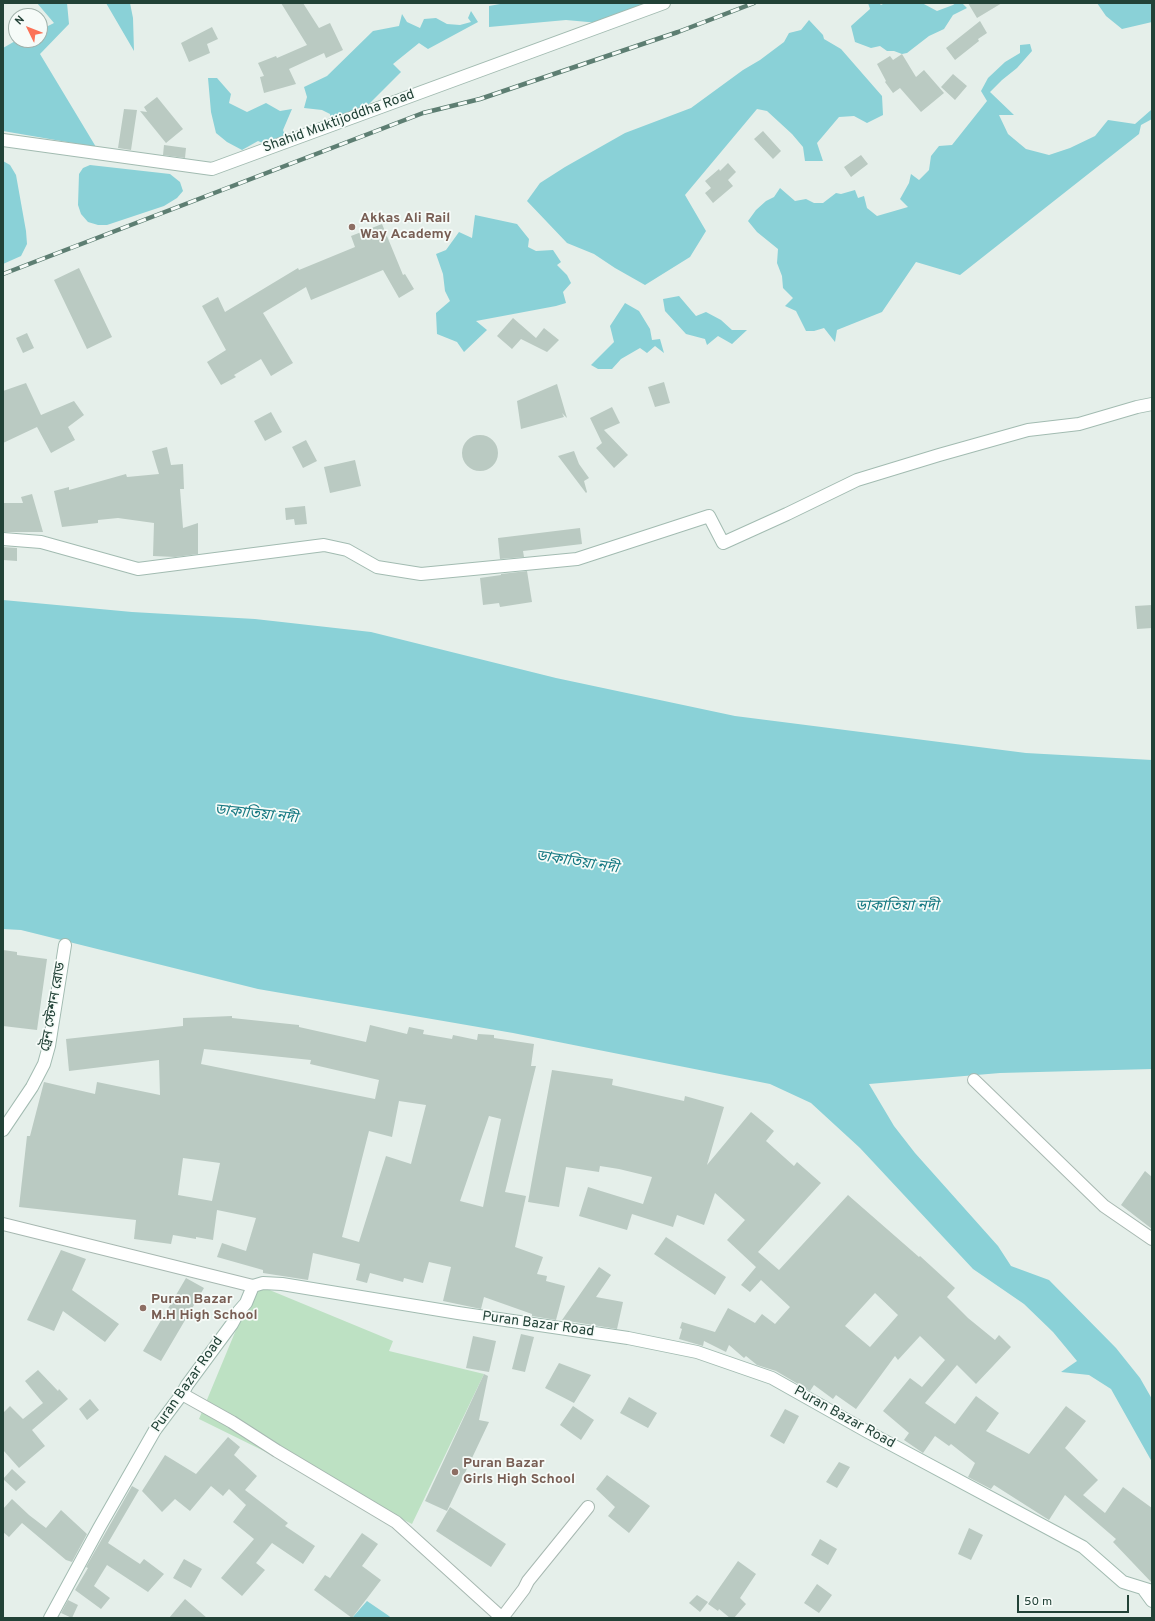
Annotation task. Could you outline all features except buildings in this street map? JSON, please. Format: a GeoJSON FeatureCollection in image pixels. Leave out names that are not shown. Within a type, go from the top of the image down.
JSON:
{"type":"FeatureCollection","features":[{"type":"Feature","properties":{"kind":"street","name":"Shahid Muktijoddha Road"},"geometry":{"type":"LineString","coordinates":[[3,140],[212,169],[664,3]]}},
{"type":"Feature","properties":{"kind":"street"},"geometry":{"type":"LineString","coordinates":[[3,538],[41,542],[138,569],[324,545],[347,550],[377,567],[421,574],[577,559],[709,516],[723,543],[857,480],[1028,430],[1079,424],[1152,404]]}},
{"type":"Feature","properties":{"kind":"street","name":"ট্রেন স্টেশন রোড"},"geometry":{"type":"LineString","coordinates":[[3,1130],[32,1087],[44,1064],[49,1046],[65,945]]}},
{"type":"Feature","properties":{"kind":"street"},"geometry":{"type":"LineString","coordinates":[[974,1080],[1104,1206],[1152,1239]]}},
{"type":"Feature","properties":{"kind":"street"},"geometry":{"type":"LineString","coordinates":[[3,1224],[253,1286]]}},
{"type":"Feature","properties":{"kind":"street","name":"Puran Bazar Road"},"geometry":{"type":"LineString","coordinates":[[50,1618],[155,1430],[246,1303],[253,1286],[263,1283],[282,1284],[458,1313],[628,1338],[697,1352],[772,1378],[868,1432],[1083,1546],[1124,1582],[1148,1590]]}},
{"type":"Feature","properties":{"kind":"street"},"geometry":{"type":"LineString","coordinates":[[182,1394],[232,1422],[277,1451],[396,1522],[502,1618],[524,1589],[528,1581],[588,1507]]}},
{"type":"Feature","properties":{"kind":"street"},"geometry":{"type":"LineString","coordinates":[[1148,1590],[1152,1602]]}},
{"type":"Feature","properties":{"kind":"green space"},"geometry":{"type":"Polygon","coordinates":[[[255,1284],[393,1341],[389,1351],[484,1374],[412,1524],[199,1419],[255,1284]]]}},
{"type":"Feature","properties":{"kind":"water"},"geometry":{"type":"Polygon","coordinates":[[[37,3],[67,3],[69,24],[48,46],[48,26],[54,23],[48,16],[48,8],[41,8],[37,3]]]}},
{"type":"Feature","properties":{"kind":"water"},"geometry":{"type":"Polygon","coordinates":[[[106,3],[130,3],[133,18],[134,51],[106,3]]]}},
{"type":"Feature","properties":{"kind":"water"},"geometry":{"type":"Polygon","coordinates":[[[500,3],[665,3],[633,17],[621,25],[566,20],[489,27],[489,6],[500,3]]]}},
{"type":"Feature","properties":{"kind":"water"},"geometry":{"type":"Polygon","coordinates":[[[868,3],[879,3],[881,5],[885,3],[922,3],[937,11],[956,3],[962,3],[967,8],[953,15],[944,29],[929,36],[907,53],[902,54],[894,51],[887,51],[880,46],[871,48],[855,42],[851,26],[870,9],[868,3]]]}},
{"type":"Feature","properties":{"kind":"water"},"geometry":{"type":"Polygon","coordinates":[[[1097,3],[1152,3],[1152,22],[1122,29],[1106,16],[1097,3]]]}},
{"type":"Feature","properties":{"kind":"water"},"geometry":{"type":"Polygon","coordinates":[[[471,11],[478,22],[428,49],[419,43],[393,64],[401,72],[354,119],[331,129],[330,114],[322,110],[304,108],[307,97],[304,87],[327,76],[373,31],[399,26],[402,14],[407,22],[420,28],[424,19],[436,18],[447,24],[460,25],[471,22],[468,18],[471,11]]]}},
{"type":"Feature","properties":{"kind":"water"},"geometry":{"type":"Polygon","coordinates":[[[809,20],[823,35],[824,39],[841,49],[882,96],[883,115],[867,123],[854,116],[839,117],[817,143],[823,161],[805,161],[803,147],[792,134],[767,111],[757,109],[685,195],[706,231],[690,257],[645,285],[594,254],[567,243],[527,201],[540,183],[565,167],[625,133],[691,108],[784,42],[789,33],[801,30],[809,20]]]}},
{"type":"Feature","properties":{"kind":"water"},"geometry":{"type":"Polygon","coordinates":[[[1030,44],[1032,51],[1017,68],[990,92],[1014,115],[999,115],[1008,134],[1026,149],[1049,155],[1070,148],[1095,136],[1108,120],[1135,124],[1151,110],[1152,119],[1141,125],[1139,134],[960,275],[916,262],[882,312],[837,330],[835,342],[824,328],[814,331],[806,331],[796,311],[785,306],[793,298],[783,288],[782,276],[777,263],[778,249],[757,232],[748,221],[756,210],[766,201],[774,197],[780,188],[795,201],[806,199],[814,203],[823,203],[836,193],[841,194],[855,190],[858,198],[864,196],[867,208],[877,216],[908,207],[900,199],[909,183],[911,174],[919,180],[929,170],[931,156],[939,146],[952,145],[987,101],[981,91],[988,78],[1005,62],[1020,53],[1020,45],[1030,44]]]}},
{"type":"Feature","properties":{"kind":"water"},"geometry":{"type":"Polygon","coordinates":[[[8,45],[8,48],[46,48],[40,54],[96,147],[3,131],[3,48],[8,45]]]}},
{"type":"Feature","properties":{"kind":"water"},"geometry":{"type":"Polygon","coordinates":[[[208,78],[217,78],[231,94],[229,103],[247,112],[266,103],[280,111],[292,109],[283,130],[289,147],[279,150],[258,141],[242,150],[227,142],[216,133],[211,112],[208,78]]]}},
{"type":"Feature","properties":{"kind":"water"},"geometry":{"type":"Polygon","coordinates":[[[3,161],[10,165],[16,175],[27,244],[21,256],[3,264],[3,161]]]}},
{"type":"Feature","properties":{"kind":"water"},"geometry":{"type":"Polygon","coordinates":[[[90,165],[170,174],[180,182],[183,191],[177,198],[164,206],[107,225],[98,225],[88,222],[81,214],[78,205],[79,174],[83,168],[90,165]]]}},
{"type":"Feature","properties":{"kind":"water"},"geometry":{"type":"Polygon","coordinates":[[[475,215],[517,224],[529,239],[528,247],[536,251],[553,250],[561,262],[557,265],[567,275],[571,283],[563,292],[566,303],[476,321],[487,330],[464,352],[457,342],[437,334],[436,313],[450,301],[445,291],[443,274],[436,254],[446,250],[459,232],[472,238],[475,215]]]}},
{"type":"Feature","properties":{"kind":"water"},"geometry":{"type":"Polygon","coordinates":[[[679,296],[696,316],[706,312],[721,320],[732,330],[747,330],[732,344],[718,336],[707,345],[705,339],[686,334],[665,311],[663,299],[679,296]]]}},
{"type":"Feature","properties":{"kind":"water"},"geometry":{"type":"Polygon","coordinates":[[[625,303],[639,311],[650,329],[652,340],[660,339],[664,353],[655,346],[647,353],[640,348],[621,359],[612,369],[598,369],[591,365],[614,342],[610,326],[625,303]]]}},
{"type":"Feature","properties":{"kind":"water","name":"ডাকাতিয়া নদী"},"geometry":{"type":"Polygon","coordinates":[[[3,600],[132,612],[255,619],[371,632],[556,678],[735,716],[1026,753],[1152,760],[1152,1069],[1000,1073],[869,1084],[894,1126],[915,1153],[998,1246],[1011,1266],[1049,1280],[1116,1348],[1140,1378],[1152,1399],[1152,1462],[1111,1389],[1089,1375],[1061,1372],[1077,1361],[1053,1332],[1024,1304],[973,1269],[860,1148],[811,1103],[770,1084],[513,1033],[258,989],[21,930],[3,929],[3,600]]]}},
{"type":"Feature","properties":{"kind":"water"},"geometry":{"type":"Polygon","coordinates":[[[367,1601],[389,1616],[391,1618],[352,1618],[367,1601]]]}},
{"type":"Feature","properties":{"kind":"railway"},"geometry":{"type":"LineString","coordinates":[[3,274],[423,113],[480,99],[678,32],[754,3]]}},
{"type":"Feature","properties":{"kind":"place","name":"Akkas Ali Rail Way Academy"},"geometry":{"type":"Point","coordinates":[352,227]}},
{"type":"Feature","properties":{"kind":"place","name":"Puran Bazar M.H High School"},"geometry":{"type":"Point","coordinates":[143,1308]}},
{"type":"Feature","properties":{"kind":"place","name":"Puran Bazar Girls High School"},"geometry":{"type":"Point","coordinates":[455,1472]}}]}
